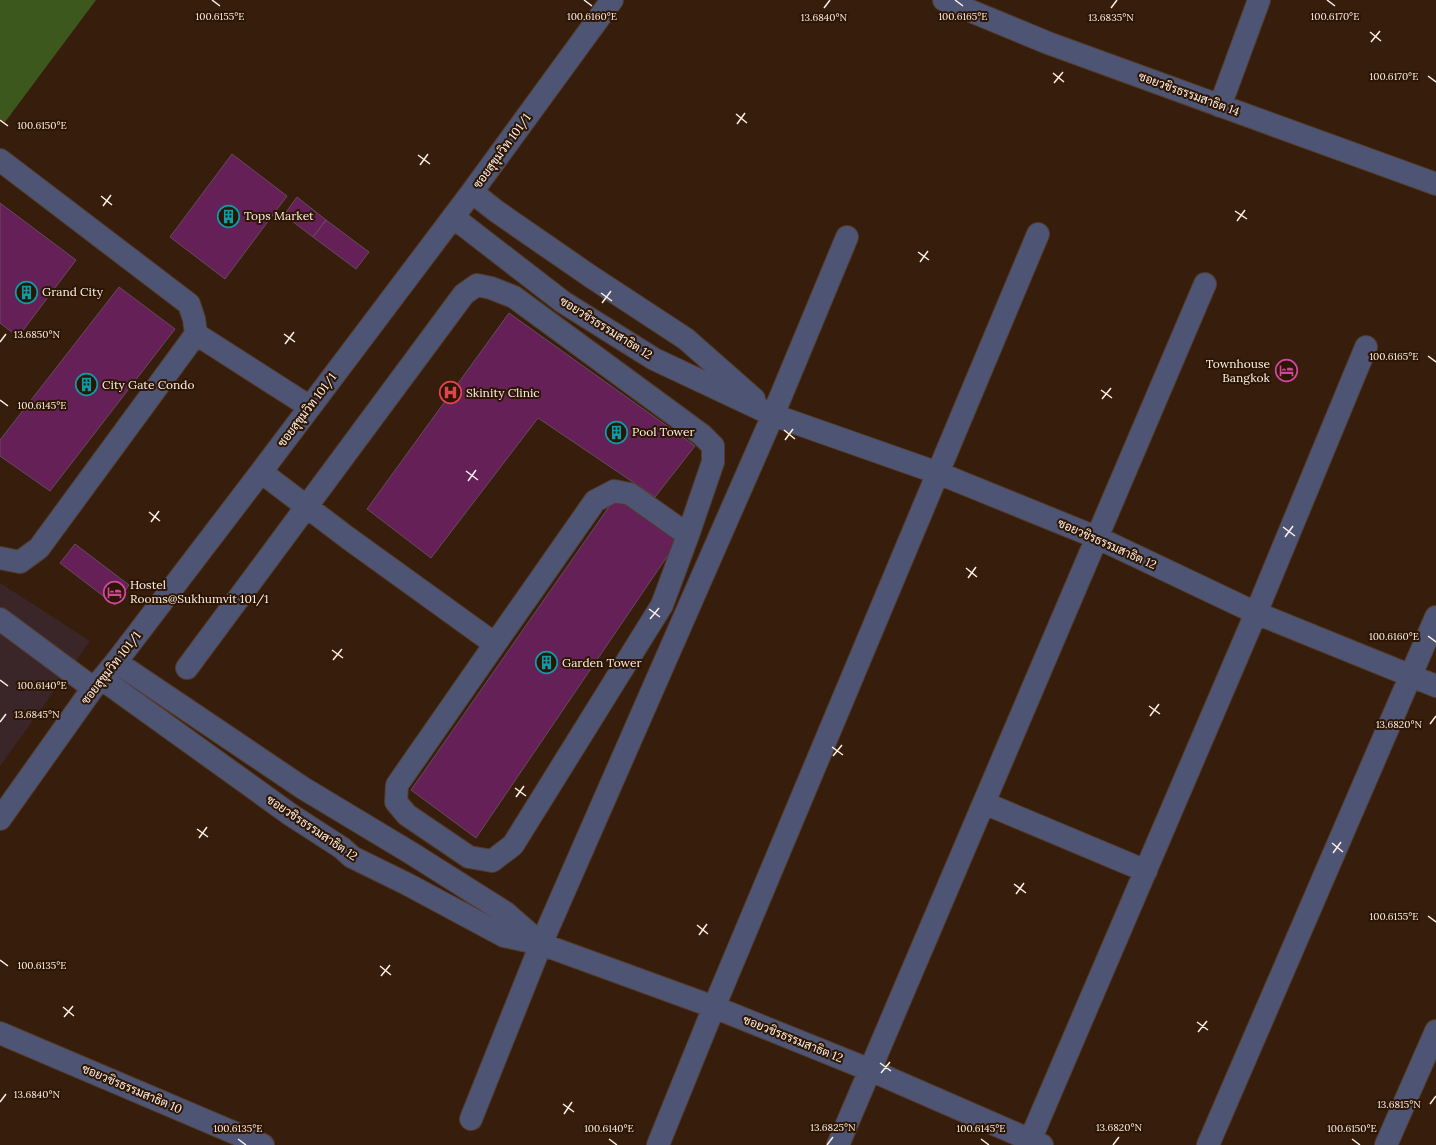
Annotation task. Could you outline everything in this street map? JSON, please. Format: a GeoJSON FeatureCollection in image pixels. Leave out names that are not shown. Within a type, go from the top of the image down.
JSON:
{"type":"FeatureCollection","features":[{"type":"Feature","properties":{"kind":"street","name":"ซอยสุขุมวิท 101/1"},"geometry":{"type":"LineString","coordinates":[[0,819],[98,684],[261,472],[472,192],[612,0]]}},
{"type":"Feature","properties":{"kind":"street","name":"ซอยวชิรธรรมสาธิต 14"},"geometry":{"type":"LineString","coordinates":[[944,0],[1048,43],[1436,184]]}},
{"type":"Feature","properties":{"kind":"street"},"geometry":{"type":"LineString","coordinates":[[1220,106],[1259,0]]}},
{"type":"Feature","properties":{"kind":"street"},"geometry":{"type":"LineString","coordinates":[[0,160],[189,304],[194,319],[196,334],[39,548],[20,562],[0,558]]}},
{"type":"Feature","properties":{"kind":"street","name":"ซอยวชิรธรรมสาธิต 12"},"geometry":{"type":"LineString","coordinates":[[472,192],[496,211],[585,273],[686,339],[773,415]]}},
{"type":"Feature","properties":{"kind":"street","name":"ซอยวชิรธรรมสาธิต 12"},"geometry":{"type":"LineString","coordinates":[[453,217],[563,302],[654,359],[773,415],[938,473],[1098,538],[1256,613],[1436,686]]}},
{"type":"Feature","properties":{"kind":"street"},"geometry":{"type":"LineString","coordinates":[[658,1145],[714,1007],[1038,234]]}},
{"type":"Feature","properties":{"kind":"street"},"geometry":{"type":"LineString","coordinates":[[470,1119],[541,944],[773,415],[847,237]]}},
{"type":"Feature","properties":{"kind":"street"},"geometry":{"type":"LineString","coordinates":[[838,1145],[1205,284]]}},
{"type":"Feature","properties":{"kind":"street"},"geometry":{"type":"LineString","coordinates":[[187,668],[464,294],[477,285],[491,288],[514,297],[702,435],[713,446],[713,462],[688,535],[662,605],[513,845],[492,861],[469,857],[407,814],[396,802],[397,785],[595,501],[614,491],[630,494],[688,535]]}},
{"type":"Feature","properties":{"kind":"street"},"geometry":{"type":"LineString","coordinates":[[196,334],[310,407]]}},
{"type":"Feature","properties":{"kind":"street"},"geometry":{"type":"LineString","coordinates":[[1033,1143],[1366,347]]}},
{"type":"Feature","properties":{"kind":"street"},"geometry":{"type":"LineString","coordinates":[[261,472],[495,644]]}},
{"type":"Feature","properties":{"kind":"street"},"geometry":{"type":"LineString","coordinates":[[1208,1145],[1436,617]]}},
{"type":"Feature","properties":{"kind":"street","name":"ซอยวชิรธรรมสาธิต 12"},"geometry":{"type":"LineString","coordinates":[[0,619],[342,848],[352,857],[407,884],[504,936],[541,944],[714,1007],[870,1070],[1033,1143]]}},
{"type":"Feature","properties":{"kind":"street","name":"ซอยวชิรธรรมสาธิต 12"},"geometry":{"type":"LineString","coordinates":[[116,662],[303,788],[411,853],[506,913],[541,944]]}},
{"type":"Feature","properties":{"kind":"street"},"geometry":{"type":"LineString","coordinates":[[984,803],[1146,871]]}},
{"type":"Feature","properties":{"kind":"street"},"geometry":{"type":"LineString","coordinates":[[1386,1145],[1436,1031]]}},
{"type":"Feature","properties":{"kind":"street","name":"ซอยวชิรธรรมสาธิต 10"},"geometry":{"type":"LineString","coordinates":[[0,1033],[263,1145]]}},
{"type":"Feature","properties":{"kind":"shaded area"},"geometry":{"type":"Polygon","coordinates":[[[0,583],[90,641],[0,766],[0,583]]]}},
{"type":"Feature","properties":{"kind":"green space"},"geometry":{"type":"Polygon","coordinates":[[[0,0],[96,0],[5,122],[0,119],[0,0]]]}},
{"type":"Feature","properties":{"kind":"building","name":"Tops Market"},"geometry":{"type":"Polygon","coordinates":[[[232,154],[287,196],[225,279],[170,237],[232,154]]]}},
{"type":"Feature","properties":{"kind":"building"},"geometry":{"type":"Polygon","coordinates":[[[297,197],[326,220],[313,237],[284,215],[297,197]]]}},
{"type":"Feature","properties":{"kind":"building","name":"Grand City"},"geometry":{"type":"Polygon","coordinates":[[[0,203],[76,260],[18,337],[0,323],[0,203]]]}},
{"type":"Feature","properties":{"kind":"building"},"geometry":{"type":"Polygon","coordinates":[[[326,220],[369,252],[356,269],[313,237],[326,220]]]}},
{"type":"Feature","properties":{"kind":"building","name":"City Gate Condo"},"geometry":{"type":"Polygon","coordinates":[[[119,287],[175,329],[50,491],[0,456],[0,440],[119,287]]]}},
{"type":"Feature","properties":{"kind":"building","name":"Pool Tower"},"geometry":{"type":"Polygon","coordinates":[[[509,313],[695,446],[655,497],[538,418],[431,558],[367,509],[509,313]]]}},
{"type":"Feature","properties":{"kind":"building","name":"Garden Tower"},"geometry":{"type":"Polygon","coordinates":[[[620,491],[681,536],[476,838],[411,790],[620,491]]]}},
{"type":"Feature","properties":{"kind":"building","name":"Hostel Rooms@Sukhumvit 101/1"},"geometry":{"type":"Polygon","coordinates":[[[75,544],[129,585],[115,605],[60,563],[75,544]]]}},
{"type":"Feature","properties":{"kind":"place","name":"Tops Market"},"geometry":{"type":"Point","coordinates":[229,216]}},
{"type":"Feature","properties":{"kind":"place","name":"Grand City"},"geometry":{"type":"Point","coordinates":[26,292]}},
{"type":"Feature","properties":{"kind":"place","name":"Townhouse Bangkok"},"geometry":{"type":"Point","coordinates":[1286,371]}},
{"type":"Feature","properties":{"kind":"place","name":"City Gate Condo"},"geometry":{"type":"Point","coordinates":[87,385]}},
{"type":"Feature","properties":{"kind":"place","name":"Skinity Clinic"},"geometry":{"type":"Point","coordinates":[451,393]}},
{"type":"Feature","properties":{"kind":"place","name":"Pool Tower"},"geometry":{"type":"Point","coordinates":[617,432]}},
{"type":"Feature","properties":{"kind":"place","name":"Hostel Rooms@Sukhumvit 101/1"},"geometry":{"type":"Point","coordinates":[115,592]}},
{"type":"Feature","properties":{"kind":"place","name":"Garden Tower"},"geometry":{"type":"Point","coordinates":[547,663]}}]}
